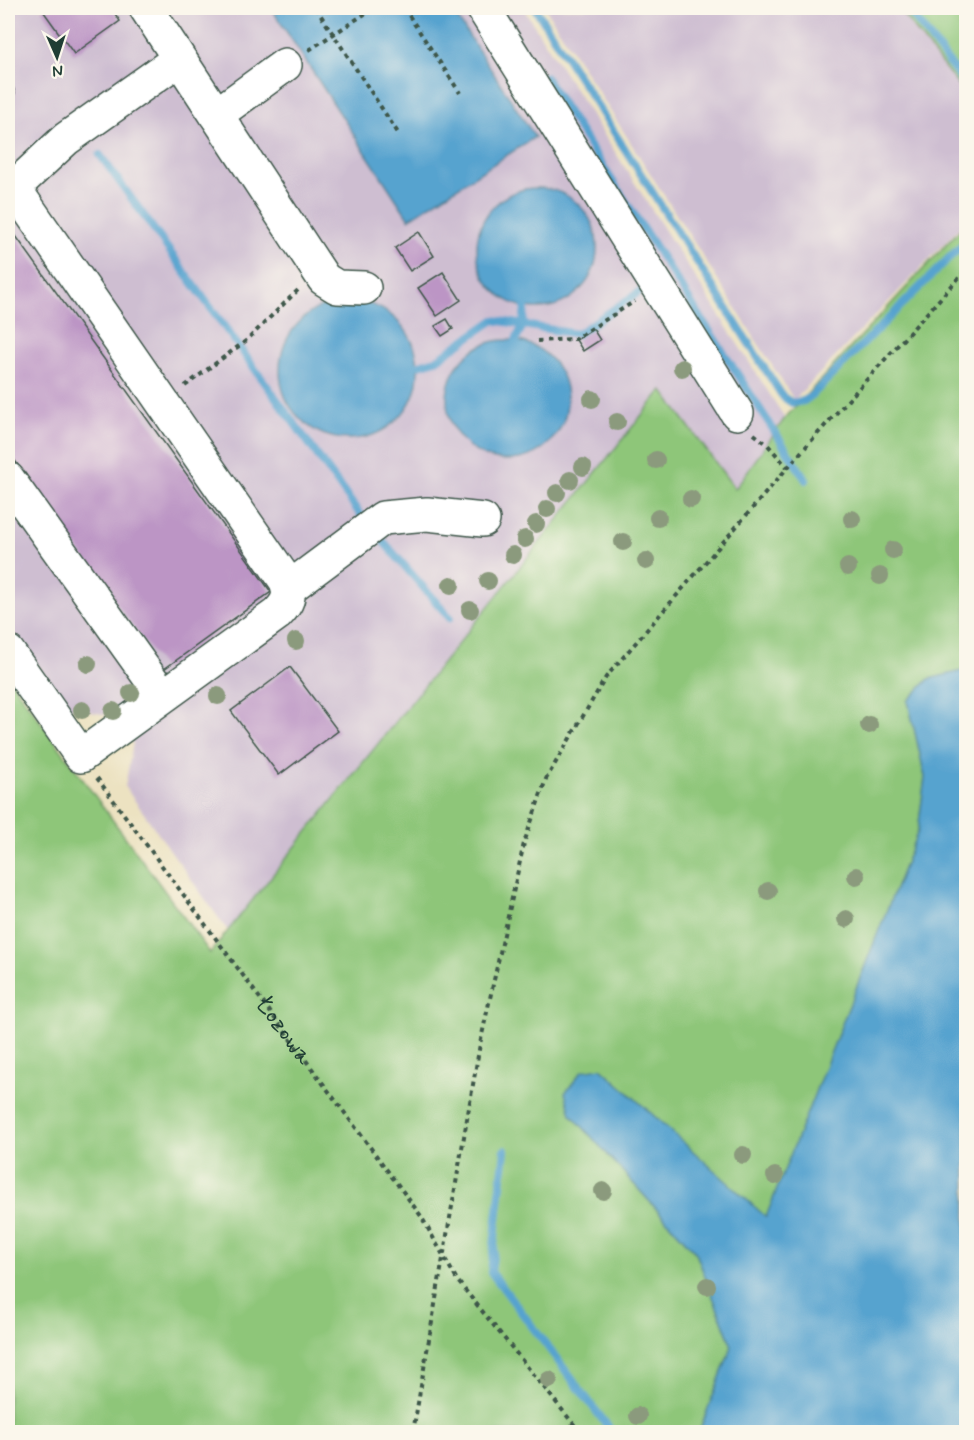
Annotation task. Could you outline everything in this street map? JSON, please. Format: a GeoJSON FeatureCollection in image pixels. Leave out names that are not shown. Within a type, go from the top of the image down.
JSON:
{"type":"FeatureCollection","features":[{"type":"Feature","properties":{"kind":"street"},"geometry":{"type":"LineString","coordinates":[[146,8],[324,279],[337,287],[364,288]]}},
{"type":"Feature","properties":{"kind":"street"},"geometry":{"type":"LineString","coordinates":[[483,8],[743,422]]}},
{"type":"Feature","properties":{"kind":"street"},"geometry":{"type":"LineString","coordinates":[[8,652],[81,756],[277,614],[287,604],[289,588],[163,403],[11,191],[66,139],[180,59]]}},
{"type":"Feature","properties":{"kind":"street"},"geometry":{"type":"LineString","coordinates":[[216,115],[295,59]]}},
{"type":"Feature","properties":{"kind":"street"},"geometry":{"type":"LineString","coordinates":[[8,479],[163,696]]}},
{"type":"Feature","properties":{"kind":"street"},"geometry":{"type":"LineString","coordinates":[[289,588],[383,518],[427,514],[483,520]]}},
{"type":"Feature","properties":{"kind":"path"},"geometry":{"type":"LineString","coordinates":[[316,8],[398,133]]}},
{"type":"Feature","properties":{"kind":"path"},"geometry":{"type":"LineString","coordinates":[[295,59],[374,8]]}},
{"type":"Feature","properties":{"kind":"path"},"geometry":{"type":"LineString","coordinates":[[404,8],[460,93]]}},
{"type":"Feature","properties":{"kind":"path"},"geometry":{"type":"LineString","coordinates":[[163,403],[247,340],[318,270]]}},
{"type":"Feature","properties":{"kind":"path"},"geometry":{"type":"LineString","coordinates":[[413,1432],[480,1044],[524,843],[546,779],[606,677],[787,467],[966,270]]}},
{"type":"Feature","properties":{"kind":"path"},"geometry":{"type":"LineString","coordinates":[[537,341],[575,339],[658,287]]}},
{"type":"Feature","properties":{"kind":"path"},"geometry":{"type":"LineString","coordinates":[[743,422],[768,444],[787,467]]}},
{"type":"Feature","properties":{"kind":"path","name":"Łozowa"},"geometry":{"type":"LineString","coordinates":[[81,756],[421,1216],[457,1280],[580,1432]]}},
{"type":"Feature","properties":{"kind":"shaded area"},"geometry":{"type":"Polygon","coordinates":[[[8,8],[523,8],[785,418],[735,490],[662,391],[228,931],[125,787],[133,743],[113,716],[68,708],[9,627],[14,624],[8,615],[8,8]]]}},
{"type":"Feature","properties":{"kind":"shaded area"},"geometry":{"type":"Polygon","coordinates":[[[545,8],[898,8],[966,95],[966,221],[794,400],[545,8]]]}},
{"type":"Feature","properties":{"kind":"green space"},"geometry":{"type":"Polygon","coordinates":[[[898,8],[966,8],[966,95],[898,8]]]}},
{"type":"Feature","properties":{"kind":"green space"},"geometry":{"type":"Polygon","coordinates":[[[966,223],[966,670],[929,679],[908,701],[925,777],[918,831],[766,1218],[601,1068],[571,1114],[696,1253],[732,1346],[699,1432],[8,1432],[8,677],[210,953],[662,390],[735,489],[785,418],[966,223]]]}},
{"type":"Feature","properties":{"kind":"water"},"geometry":{"type":"Polygon","coordinates":[[[271,8],[451,8],[535,137],[409,219],[271,8]]]}},
{"type":"Feature","properties":{"kind":"water"},"geometry":{"type":"Polygon","coordinates":[[[537,188],[560,192],[580,205],[593,225],[597,248],[593,271],[580,291],[560,304],[537,308],[514,304],[494,291],[481,271],[477,248],[481,225],[494,205],[514,192],[537,188]]]}},
{"type":"Feature","properties":{"kind":"water"},"geometry":{"type":"Polygon","coordinates":[[[349,301],[376,306],[388,312],[398,321],[407,331],[413,343],[418,370],[413,397],[407,409],[398,419],[388,428],[376,434],[349,439],[322,434],[310,428],[300,419],[291,409],[285,397],[280,370],[285,343],[291,331],[300,321],[310,312],[322,306],[349,301]]]}},
{"type":"Feature","properties":{"kind":"water"},"geometry":{"type":"Polygon","coordinates":[[[507,340],[530,344],[550,357],[563,377],[567,400],[563,423],[550,443],[530,456],[507,460],[484,456],[464,443],[451,423],[447,400],[451,377],[464,357],[484,344],[507,340]]]}},
{"type":"Feature","properties":{"kind":"water"},"geometry":{"type":"Polygon","coordinates":[[[966,670],[966,1432],[699,1432],[732,1346],[696,1253],[571,1114],[565,1093],[582,1071],[601,1068],[766,1217],[918,831],[925,777],[908,701],[929,679],[966,670]]]}},
{"type":"Feature","properties":{"kind":"building"},"geometry":{"type":"Polygon","coordinates":[[[41,8],[111,8],[120,21],[74,54],[41,8]]]}},
{"type":"Feature","properties":{"kind":"building"},"geometry":{"type":"Polygon","coordinates":[[[8,70],[15,93],[8,113],[8,70]]]}},
{"type":"Feature","properties":{"kind":"building"},"geometry":{"type":"Polygon","coordinates":[[[8,225],[271,592],[164,669],[8,451],[8,225]]]}},
{"type":"Feature","properties":{"kind":"building"},"geometry":{"type":"Polygon","coordinates":[[[419,232],[434,256],[410,271],[395,248],[419,232]]]}},
{"type":"Feature","properties":{"kind":"building"},"geometry":{"type":"Polygon","coordinates":[[[443,272],[461,300],[437,316],[418,288],[443,272]]]}},
{"type":"Feature","properties":{"kind":"building"},"geometry":{"type":"Polygon","coordinates":[[[447,319],[453,329],[442,336],[435,326],[447,319]]]}},
{"type":"Feature","properties":{"kind":"building"},"geometry":{"type":"Polygon","coordinates":[[[593,329],[600,340],[583,351],[576,340],[593,329]]]}},
{"type":"Feature","properties":{"kind":"building"},"geometry":{"type":"Polygon","coordinates":[[[290,667],[338,731],[279,775],[231,711],[290,667]]]}},
{"type":"Feature","properties":{"kind":"waterway"},"geometry":{"type":"LineString","coordinates":[[535,8],[783,397],[792,403],[804,401],[811,396],[966,241]]}},
{"type":"Feature","properties":{"kind":"waterway"},"geometry":{"type":"LineString","coordinates":[[907,8],[966,85]]}},
{"type":"Feature","properties":{"kind":"waterway"},"geometry":{"type":"LineString","coordinates":[[545,77],[806,480]]}},
{"type":"Feature","properties":{"kind":"waterway"},"geometry":{"type":"LineString","coordinates":[[100,155],[365,521]]}},
{"type":"Feature","properties":{"kind":"waterway"},"geometry":{"type":"LineString","coordinates":[[419,365],[436,360],[494,320],[577,334],[648,286]]}},
{"type":"Feature","properties":{"kind":"waterway"},"geometry":{"type":"LineString","coordinates":[[516,340],[523,325],[525,307]]}},
{"type":"Feature","properties":{"kind":"waterway"},"geometry":{"type":"LineString","coordinates":[[375,532],[450,618]]}},
{"type":"Feature","properties":{"kind":"waterway"},"geometry":{"type":"LineString","coordinates":[[505,1150],[491,1272],[612,1432]]}}]}
